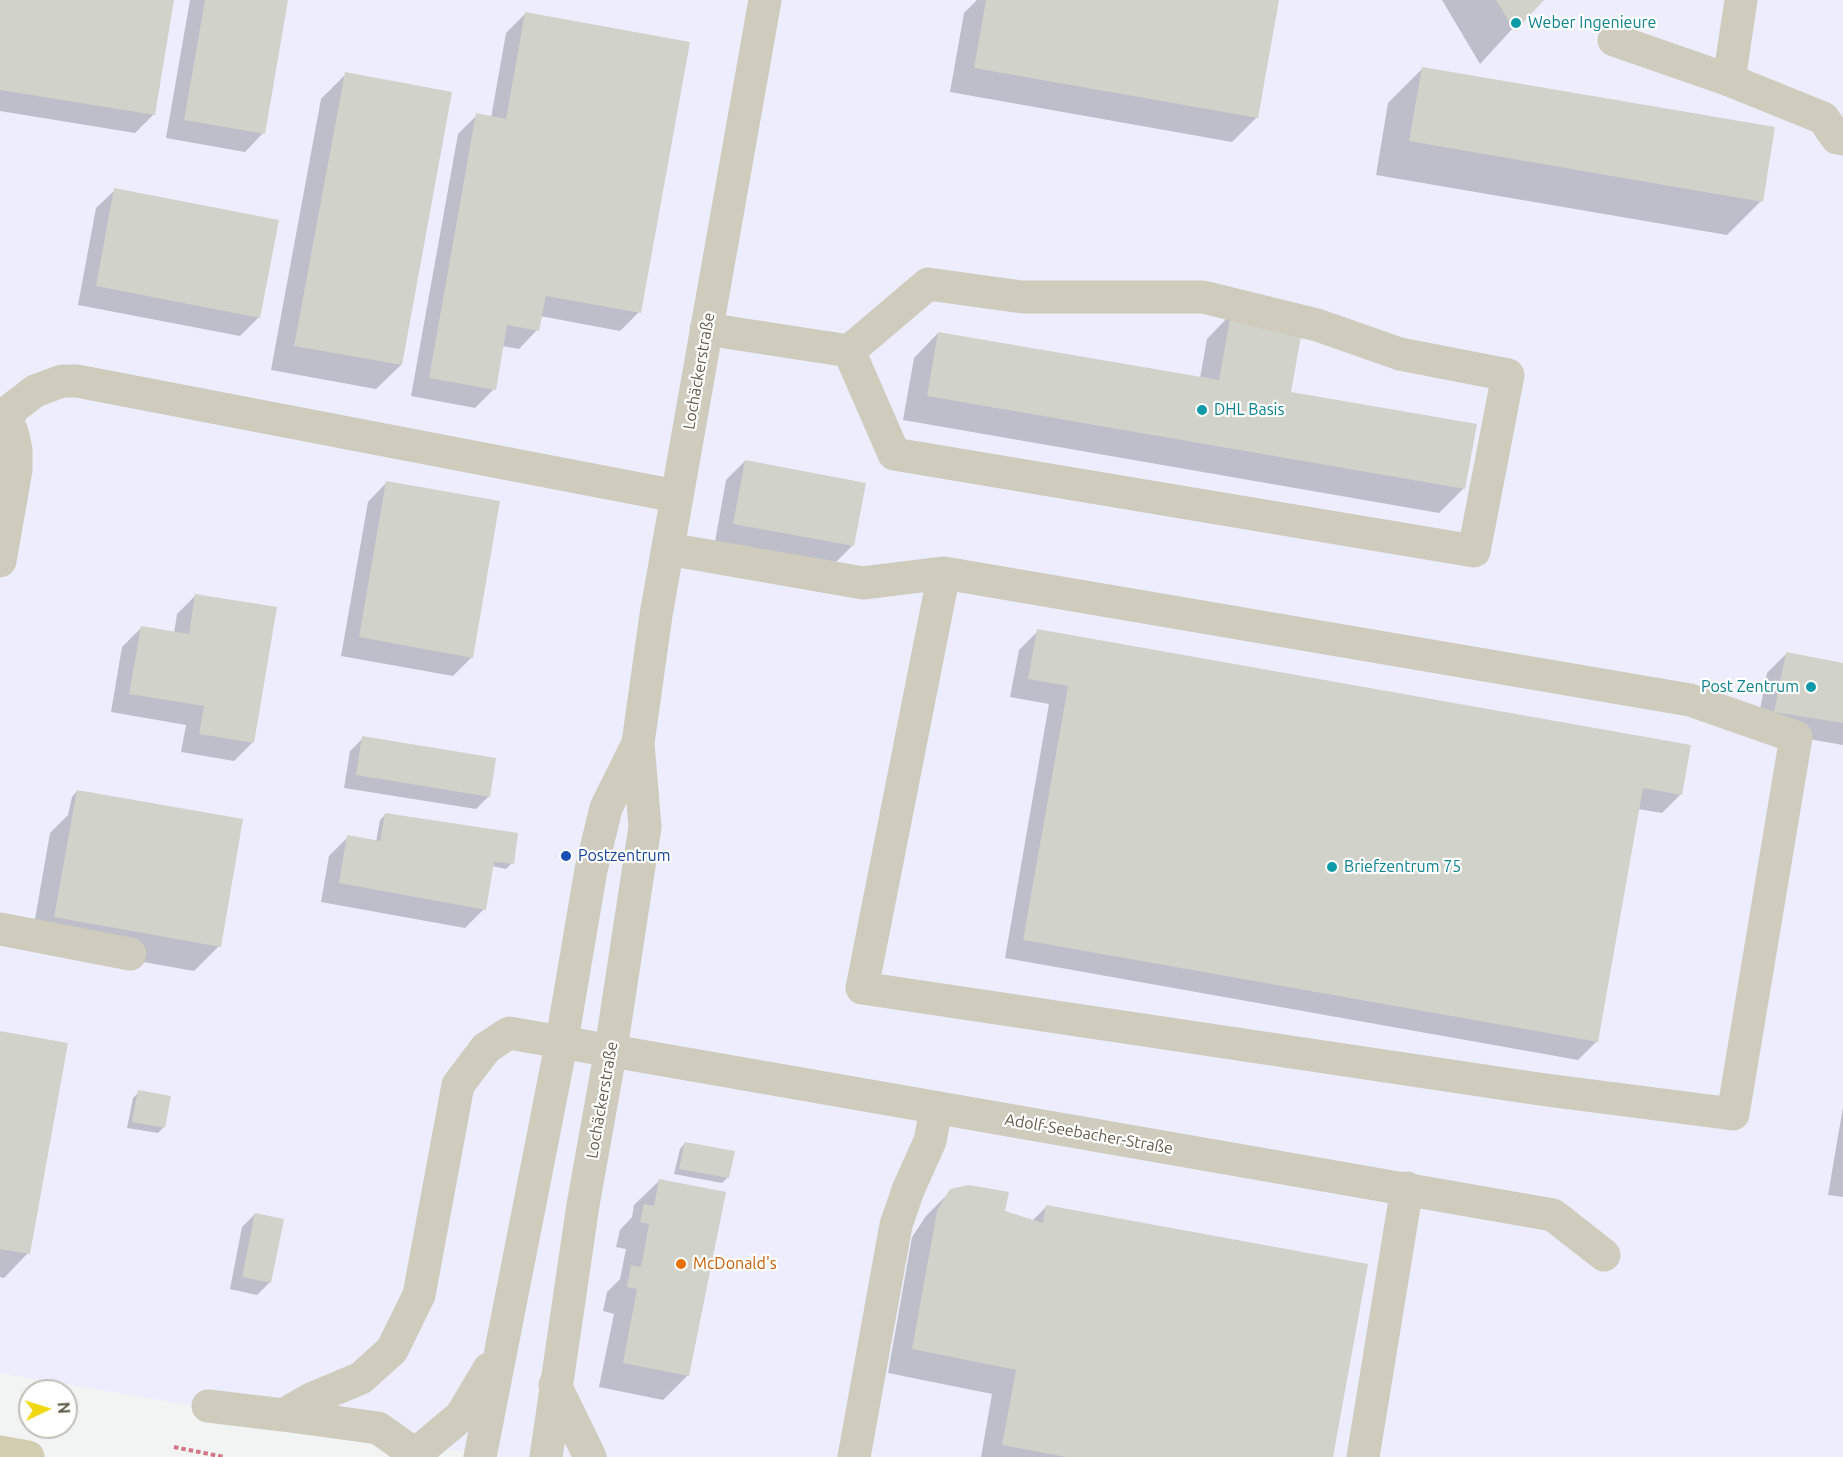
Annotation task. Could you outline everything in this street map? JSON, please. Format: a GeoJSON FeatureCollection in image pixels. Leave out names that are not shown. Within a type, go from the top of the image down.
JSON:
{"type":"FeatureCollection","features":[{"type":"Feature","properties":{"kind":"main road"},"geometry":{"type":"LineString","coordinates":[[0,1452],[28,1457]]}},
{"type":"Feature","properties":{"kind":"street","name":"Lochäckerstraße"},"geometry":{"type":"LineString","coordinates":[[546,1457],[555,1385],[645,827],[638,743],[656,615],[765,0]]}},
{"type":"Feature","properties":{"kind":"street"},"geometry":{"type":"LineString","coordinates":[[1729,80],[1741,0]]}},
{"type":"Feature","properties":{"kind":"street"},"geometry":{"type":"LineString","coordinates":[[1614,40],[1729,80],[1823,118],[1837,138],[1843,139]]}},
{"type":"Feature","properties":{"kind":"street"},"geometry":{"type":"LineString","coordinates":[[706,329],[849,351],[928,284],[1022,297],[1203,297],[1317,325],[1400,354],[1508,375],[1474,550],[894,454],[849,351]]}},
{"type":"Feature","properties":{"kind":"street"},"geometry":{"type":"LineString","coordinates":[[0,561],[16,470],[16,449],[3,417],[35,391],[62,381],[77,381],[676,496]]}},
{"type":"Feature","properties":{"kind":"street"},"geometry":{"type":"LineString","coordinates":[[668,549],[863,583],[944,573],[1690,700],[1796,737],[1733,1114],[1539,1089],[862,988],[944,573]]}},
{"type":"Feature","properties":{"kind":"street","name":"Lochäckerstraße"},"geometry":{"type":"LineString","coordinates":[[480,1457],[562,1040],[591,870],[606,808],[638,743]]}},
{"type":"Feature","properties":{"kind":"street"},"geometry":{"type":"LineString","coordinates":[[0,929],[130,954]]}},
{"type":"Feature","properties":{"kind":"street"},"geometry":{"type":"LineString","coordinates":[[283,1415],[311,1399],[360,1378],[392,1350],[419,1295],[458,1085],[486,1048],[509,1033],[562,1040]]}},
{"type":"Feature","properties":{"kind":"street","name":"Adolf-Seebacher-Straße"},"geometry":{"type":"LineString","coordinates":[[562,1040],[936,1108],[1553,1215],[1604,1255]]}},
{"type":"Feature","properties":{"kind":"street"},"geometry":{"type":"LineString","coordinates":[[854,1457],[896,1225],[908,1190],[930,1141],[936,1108]]}},
{"type":"Feature","properties":{"kind":"street"},"geometry":{"type":"LineString","coordinates":[[1363,1457],[1407,1188]]}},
{"type":"Feature","properties":{"kind":"street"},"geometry":{"type":"LineString","coordinates":[[208,1406],[378,1428],[405,1447],[411,1457],[461,1416],[500,1350]]}},
{"type":"Feature","properties":{"kind":"street"},"geometry":{"type":"LineString","coordinates":[[555,1385],[590,1457]]}},
{"type":"Feature","properties":{"kind":"path"},"geometry":{"type":"LineString","coordinates":[[174,1447],[224,1457]]}},
{"type":"Feature","properties":{"kind":"shaded area"},"geometry":{"type":"Polygon","coordinates":[[[0,0],[1843,0],[1843,1457],[495,1457],[78,1386],[78,1379],[35,1379],[0,1373],[0,0]]]}},
{"type":"Feature","properties":{"kind":"building"},"geometry":{"type":"Polygon","coordinates":[[[0,0],[174,0],[155,115],[0,90],[0,0]]]}},
{"type":"Feature","properties":{"kind":"building"},"geometry":{"type":"Polygon","coordinates":[[[205,0],[288,0],[265,134],[184,120],[205,0]]]}},
{"type":"Feature","properties":{"kind":"building"},"geometry":{"type":"Polygon","coordinates":[[[986,0],[1279,0],[1258,118],[974,68],[986,0]]]}},
{"type":"Feature","properties":{"kind":"building","name":"Weber Ingenieure"},"geometry":{"type":"Polygon","coordinates":[[[1496,0],[1544,0],[1515,31],[1496,0]]]}},
{"type":"Feature","properties":{"kind":"building"},"geometry":{"type":"Polygon","coordinates":[[[525,12],[690,42],[641,313],[546,296],[539,331],[507,325],[496,390],[429,378],[476,113],[506,119],[525,12]]]}},
{"type":"Feature","properties":{"kind":"building"},"geometry":{"type":"Polygon","coordinates":[[[1422,67],[1775,127],[1763,202],[1409,141],[1422,67]]]}},
{"type":"Feature","properties":{"kind":"building"},"geometry":{"type":"Polygon","coordinates":[[[345,72],[452,92],[402,365],[294,346],[345,72]]]}},
{"type":"Feature","properties":{"kind":"building"},"geometry":{"type":"Polygon","coordinates":[[[114,188],[279,220],[260,318],[96,286],[114,188]]]}},
{"type":"Feature","properties":{"kind":"building","name":"DHL Basis"},"geometry":{"type":"Polygon","coordinates":[[[1231,313],[1303,325],[1291,392],[1477,424],[1465,489],[927,396],[938,332],[1219,380],[1231,313]]]}},
{"type":"Feature","properties":{"kind":"building"},"geometry":{"type":"Polygon","coordinates":[[[745,460],[866,483],[854,546],[733,524],[745,460]]]}},
{"type":"Feature","properties":{"kind":"building"},"geometry":{"type":"Polygon","coordinates":[[[386,481],[500,501],[473,658],[359,637],[386,481]]]}},
{"type":"Feature","properties":{"kind":"building"},"geometry":{"type":"Polygon","coordinates":[[[195,594],[277,607],[254,743],[199,734],[204,706],[129,694],[141,626],[189,634],[195,594]]]}},
{"type":"Feature","properties":{"kind":"building","name":"Briefzentrum 75"},"geometry":{"type":"Polygon","coordinates":[[[1037,629],[1691,745],[1682,795],[1643,788],[1598,1042],[1023,940],[1068,686],[1028,679],[1037,629]]]}},
{"type":"Feature","properties":{"kind":"building","name":"Post Zentrum"},"geometry":{"type":"Polygon","coordinates":[[[1786,652],[1843,663],[1843,723],[1774,712],[1786,652]]]}},
{"type":"Feature","properties":{"kind":"building"},"geometry":{"type":"Polygon","coordinates":[[[362,736],[496,758],[490,797],[356,775],[362,736]]]}},
{"type":"Feature","properties":{"kind":"building"},"geometry":{"type":"Polygon","coordinates":[[[77,790],[243,819],[221,947],[54,917],[77,790]]]}},
{"type":"Feature","properties":{"kind":"building"},"geometry":{"type":"Polygon","coordinates":[[[385,813],[518,833],[514,864],[494,862],[486,910],[339,883],[347,835],[380,841],[385,813]]]}},
{"type":"Feature","properties":{"kind":"building"},"geometry":{"type":"Polygon","coordinates":[[[0,1031],[68,1043],[30,1254],[0,1249],[0,1031]]]}},
{"type":"Feature","properties":{"kind":"building"},"geometry":{"type":"Polygon","coordinates":[[[138,1090],[171,1096],[165,1128],[132,1122],[138,1090]]]}},
{"type":"Feature","properties":{"kind":"building"},"geometry":{"type":"Polygon","coordinates":[[[685,1142],[735,1151],[729,1178],[679,1169],[685,1142]]]}},
{"type":"Feature","properties":{"kind":"building"},"geometry":{"type":"Polygon","coordinates":[[[659,1179],[726,1192],[689,1376],[623,1363],[637,1289],[627,1287],[631,1265],[641,1267],[649,1224],[640,1222],[644,1204],[654,1206],[659,1179]]]}},
{"type":"Feature","properties":{"kind":"building"},"geometry":{"type":"Polygon","coordinates":[[[969,1185],[1009,1192],[1005,1211],[1043,1223],[1046,1205],[1368,1264],[1333,1457],[1066,1457],[1002,1445],[1016,1370],[912,1349],[937,1211],[950,1189],[969,1185]]]}},
{"type":"Feature","properties":{"kind":"building"},"geometry":{"type":"Polygon","coordinates":[[[255,1213],[284,1219],[271,1283],[242,1277],[255,1213]]]}},
{"type":"Feature","properties":{"kind":"place","name":"Weber Ingenieure"},"geometry":{"type":"Point","coordinates":[1516,23]}},
{"type":"Feature","properties":{"kind":"place","name":"DHL Basis"},"geometry":{"type":"Point","coordinates":[1202,410]}},
{"type":"Feature","properties":{"kind":"place","name":"Post Zentrum"},"geometry":{"type":"Point","coordinates":[1811,687]}},
{"type":"Feature","properties":{"kind":"place","name":"Postzentrum"},"geometry":{"type":"Point","coordinates":[566,856]}},
{"type":"Feature","properties":{"kind":"place","name":"Briefzentrum 75"},"geometry":{"type":"Point","coordinates":[1332,867]}},
{"type":"Feature","properties":{"kind":"place","name":"McDonald's"},"geometry":{"type":"Point","coordinates":[681,1264]}}]}
